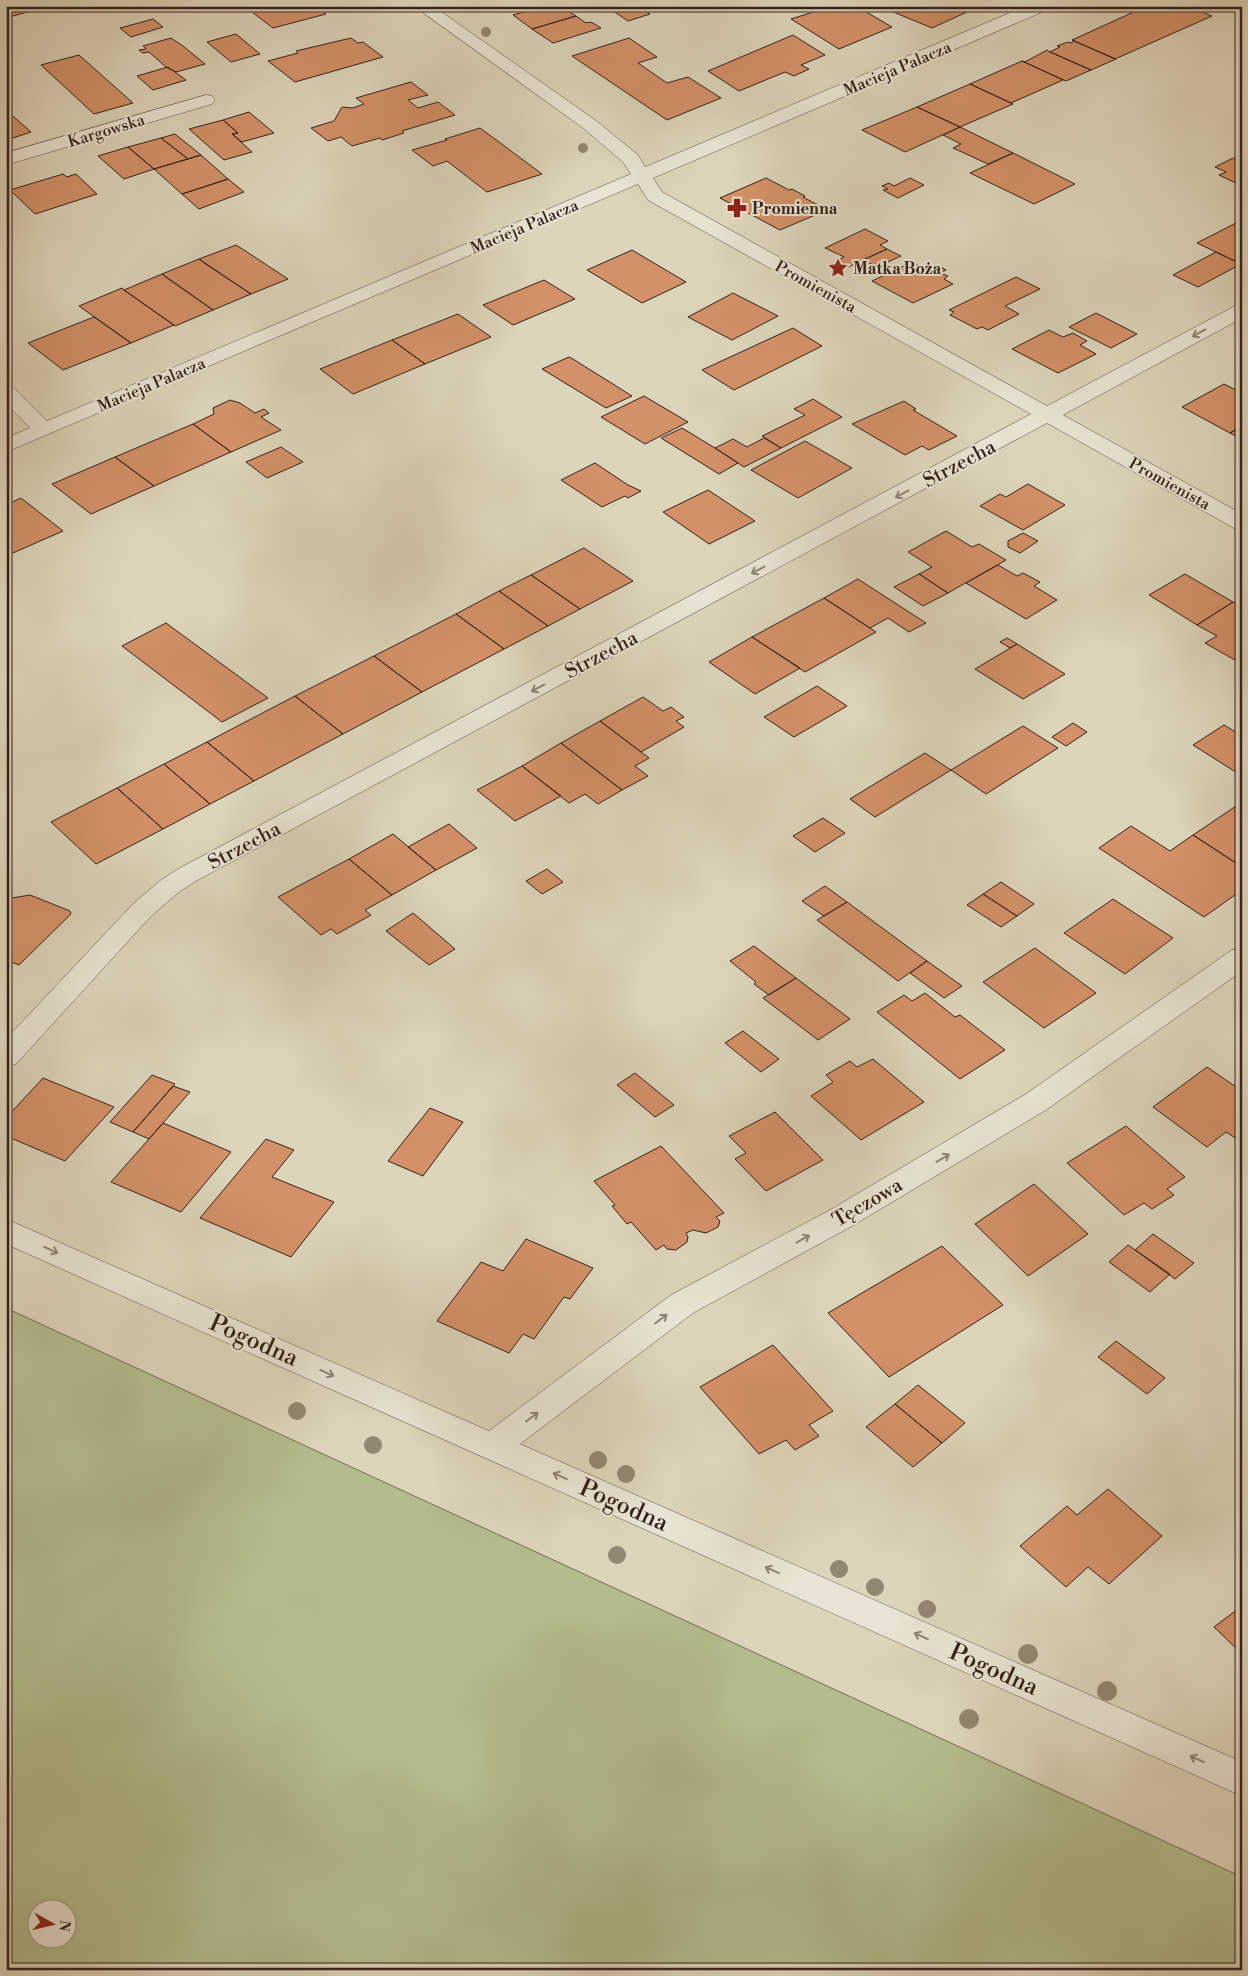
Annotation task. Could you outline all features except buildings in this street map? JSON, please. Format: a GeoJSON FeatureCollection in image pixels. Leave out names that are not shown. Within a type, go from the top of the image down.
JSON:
{"type":"FeatureCollection","features":[{"type":"Feature","properties":{"kind":"street","name":"Promienista"},"geometry":{"type":"LineString","coordinates":[[422,6],[589,124],[630,158],[655,196],[1242,523]]}},
{"type":"Feature","properties":{"kind":"street","name":"Macieja Palacza"},"geometry":{"type":"LineString","coordinates":[[6,446],[1039,7]]}},
{"type":"Feature","properties":{"kind":"street","name":"Kargowska"},"geometry":{"type":"LineString","coordinates":[[6,159],[206,100]]}},
{"type":"Feature","properties":{"kind":"street","name":"Strzecha"},"geometry":{"type":"LineString","coordinates":[[6,1057],[142,910],[187,875],[1048,416],[1242,310]]}},
{"type":"Feature","properties":{"kind":"street"},"geometry":{"type":"LineString","coordinates":[[6,390],[44,430]]}},
{"type":"Feature","properties":{"kind":"street","name":"Tęczowa"},"geometry":{"type":"LineString","coordinates":[[493,1446],[682,1304],[841,1218],[1036,1102],[1242,957]]}},
{"type":"Feature","properties":{"kind":"street","name":"Pogodna"},"geometry":{"type":"LineString","coordinates":[[6,1230],[1242,1779]]}},
{"type":"Feature","properties":{"kind":"green space"},"geometry":{"type":"Polygon","coordinates":[[[6,1308],[1242,1877],[1242,1970],[6,1970],[6,1308]]]}},
{"type":"Feature","properties":{"kind":"place","name":"Promienna"},"geometry":{"type":"Point","coordinates":[737,208]}},
{"type":"Feature","properties":{"kind":"place","name":"Matka Boża"},"geometry":{"type":"Point","coordinates":[838,268]}}]}
